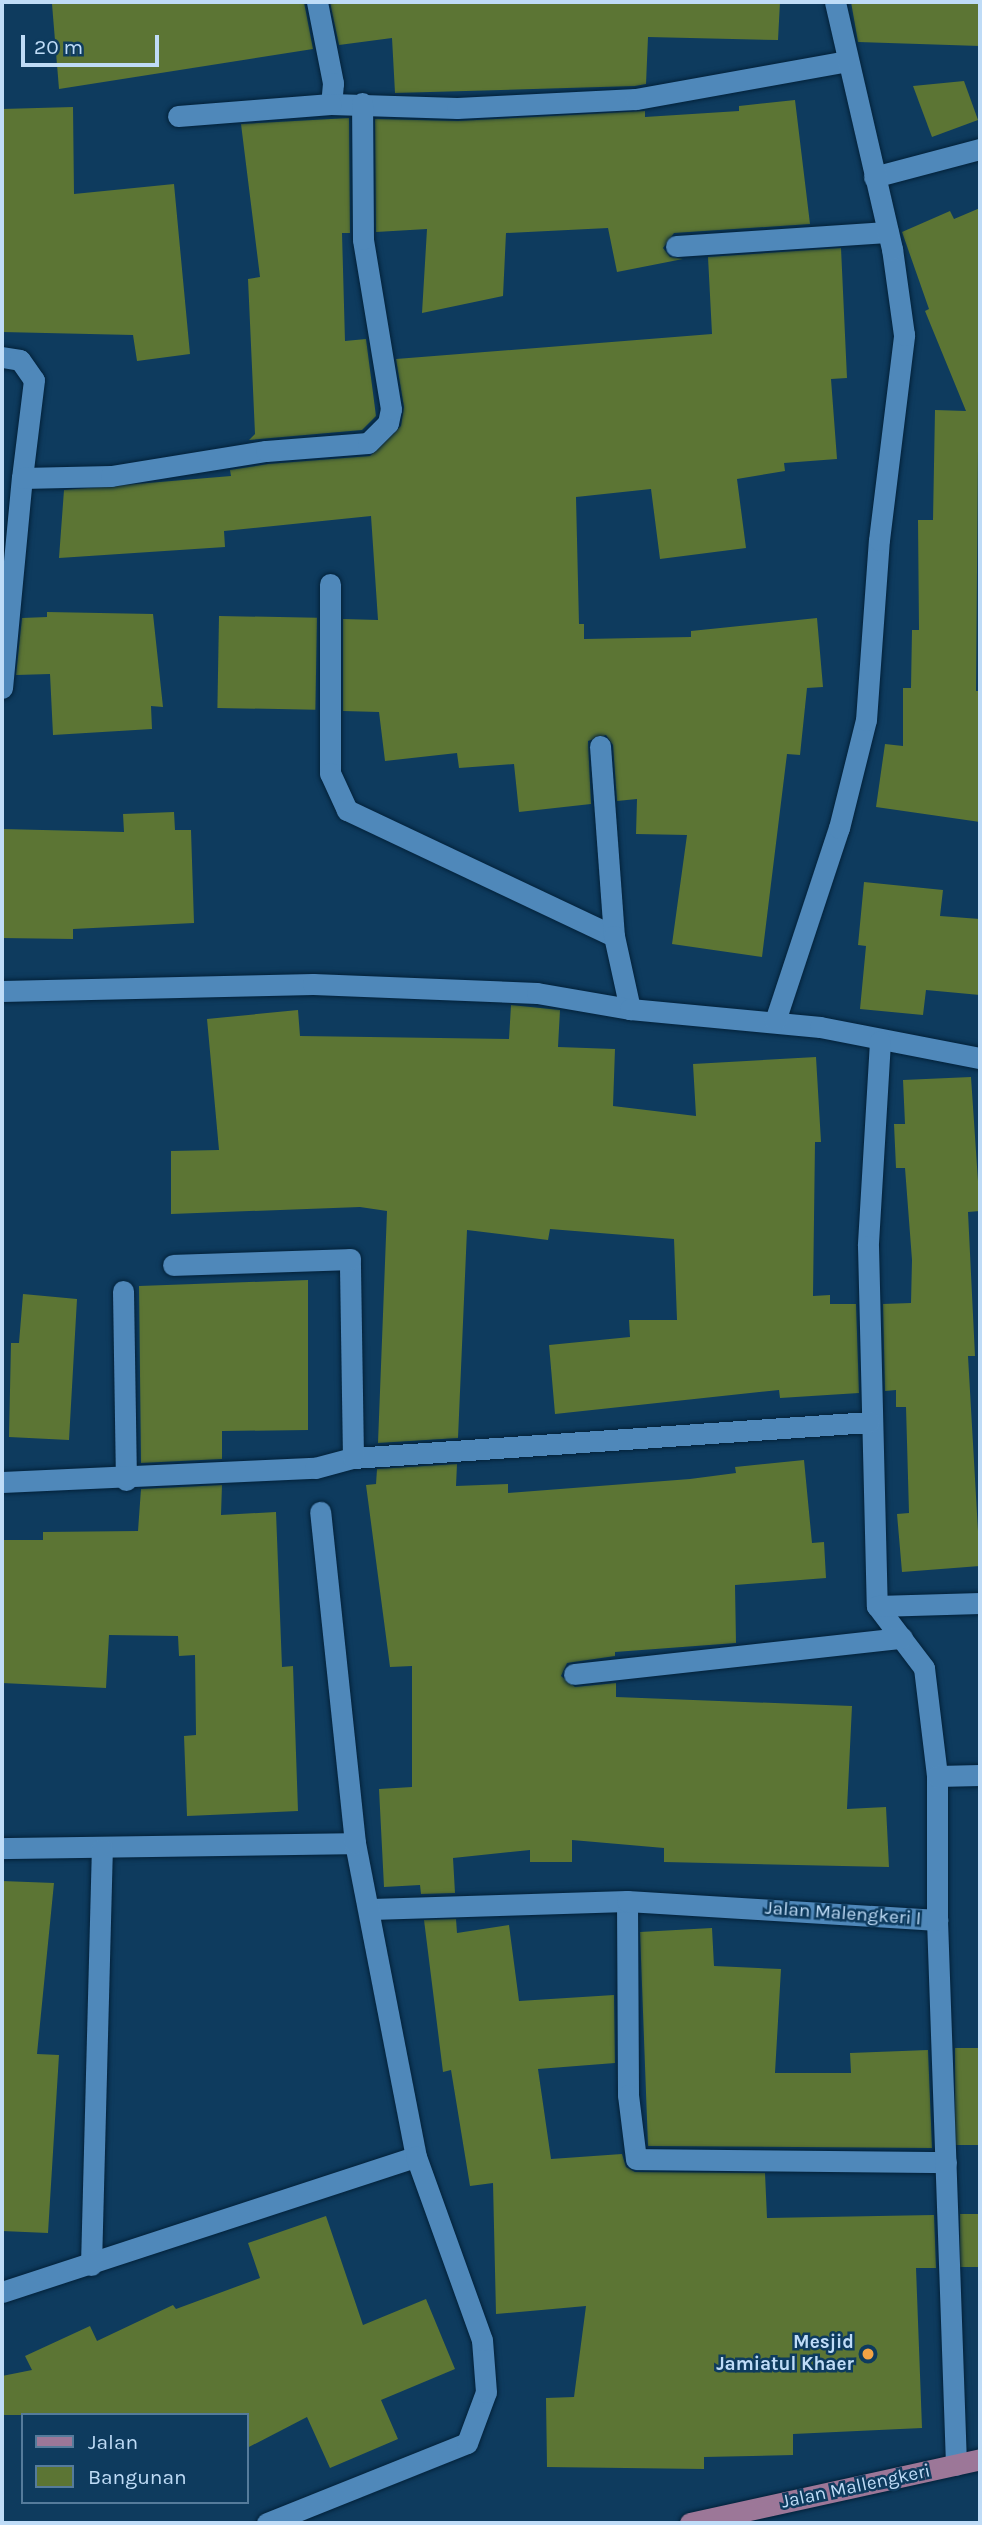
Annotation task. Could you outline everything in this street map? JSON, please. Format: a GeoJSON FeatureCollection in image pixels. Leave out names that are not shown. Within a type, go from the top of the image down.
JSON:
{"type":"FeatureCollection","features":[{"type":"Feature","properties":{"kind":"main road","name":"Jalan Mallengkeri"},"geometry":{"type":"LineString","coordinates":[[690,2523],[980,2459]]}},
{"type":"Feature","properties":{"kind":"street"},"geometry":{"type":"LineString","coordinates":[[317,2],[332,83],[331,104]]}},
{"type":"Feature","properties":{"kind":"street"},"geometry":{"type":"LineString","coordinates":[[775,1021],[839,828],[866,720],[879,540],[904,335],[888,232],[835,2]]}},
{"type":"Feature","properties":{"kind":"street"},"geometry":{"type":"LineString","coordinates":[[178,116],[331,104],[457,108],[636,99],[848,61]]}},
{"type":"Feature","properties":{"kind":"street"},"geometry":{"type":"LineString","coordinates":[[22,478],[111,476],[266,451],[368,443],[379,437],[391,409],[363,239],[362,103]]}},
{"type":"Feature","properties":{"kind":"street"},"geometry":{"type":"LineString","coordinates":[[874,177],[980,149]]}},
{"type":"Feature","properties":{"kind":"street"},"geometry":{"type":"LineString","coordinates":[[676,246],[888,232]]}},
{"type":"Feature","properties":{"kind":"street"},"geometry":{"type":"LineString","coordinates":[[2,357],[20,360],[34,380],[2,688]]}},
{"type":"Feature","properties":{"kind":"street"},"geometry":{"type":"LineString","coordinates":[[330,584],[330,773],[347,810],[614,936]]}},
{"type":"Feature","properties":{"kind":"street"},"geometry":{"type":"LineString","coordinates":[[600,746],[614,936],[630,1009]]}},
{"type":"Feature","properties":{"kind":"street"},"geometry":{"type":"LineString","coordinates":[[2,991],[313,984],[537,993],[630,1009],[775,1021],[980,1058]]}},
{"type":"Feature","properties":{"kind":"street"},"geometry":{"type":"LineString","coordinates":[[880,1041],[868,1246],[869,1422],[877,1606],[924,1668],[937,1776],[937,1920]]}},
{"type":"Feature","properties":{"kind":"street"},"geometry":{"type":"LineString","coordinates":[[173,1265],[351,1259],[353,1458]]}},
{"type":"Feature","properties":{"kind":"street"},"geometry":{"type":"LineString","coordinates":[[123,1291],[126,1480]]}},
{"type":"Feature","properties":{"kind":"street"},"geometry":{"type":"LineString","coordinates":[[2,1482],[126,1480],[315,1468],[353,1458],[869,1422]]}},
{"type":"Feature","properties":{"kind":"street"},"geometry":{"type":"LineString","coordinates":[[267,2523],[467,2443],[486,2392],[482,2340],[416,2157],[371,1909],[355,1843],[320,1512]]}},
{"type":"Feature","properties":{"kind":"street"},"geometry":{"type":"LineString","coordinates":[[877,1606],[980,1603]]}},
{"type":"Feature","properties":{"kind":"street"},"geometry":{"type":"LineString","coordinates":[[574,1674],[902,1638]]}},
{"type":"Feature","properties":{"kind":"street"},"geometry":{"type":"LineString","coordinates":[[937,1776],[980,1775]]}},
{"type":"Feature","properties":{"kind":"street"},"geometry":{"type":"LineString","coordinates":[[2,1848],[102,1849],[355,1843]]}},
{"type":"Feature","properties":{"kind":"street"},"geometry":{"type":"LineString","coordinates":[[91,2265],[102,1849]]}},
{"type":"Feature","properties":{"kind":"street"},"geometry":{"type":"LineString","coordinates":[[627,1900],[628,2095],[635,2159],[946,2162]]}},
{"type":"Feature","properties":{"kind":"street","name":"Jalan Malengkeri I"},"geometry":{"type":"LineString","coordinates":[[371,1909],[627,1900],[937,1920],[956,2465]]}},
{"type":"Feature","properties":{"kind":"street"},"geometry":{"type":"LineString","coordinates":[[2,2292],[416,2157]]}},
{"type":"Feature","properties":{"kind":"building"},"geometry":{"type":"Polygon","coordinates":[[[304,2],[313,49],[59,89],[52,4],[304,2]]]}},
{"type":"Feature","properties":{"kind":"building"},"geometry":{"type":"Polygon","coordinates":[[[330,2],[780,2],[778,40],[648,37],[646,84],[395,93],[392,38],[339,45],[330,2]]]}},
{"type":"Feature","properties":{"kind":"building"},"geometry":{"type":"Polygon","coordinates":[[[851,2],[980,2],[980,46],[858,42],[851,2]]]}},
{"type":"Feature","properties":{"kind":"building"},"geometry":{"type":"Polygon","coordinates":[[[964,81],[978,120],[932,137],[913,86],[964,81]]]}},
{"type":"Feature","properties":{"kind":"building"},"geometry":{"type":"Polygon","coordinates":[[[795,100],[810,224],[674,233],[663,248],[670,257],[683,259],[617,272],[608,228],[506,233],[503,296],[422,313],[427,229],[376,232],[375,119],[458,121],[645,111],[645,117],[739,111],[739,106],[795,100]]]}},
{"type":"Feature","properties":{"kind":"building"},"geometry":{"type":"Polygon","coordinates":[[[73,107],[74,194],[174,184],[190,354],[137,361],[133,335],[2,332],[2,109],[73,107]]]}},
{"type":"Feature","properties":{"kind":"building"},"geometry":{"type":"Polygon","coordinates":[[[349,118],[350,233],[342,233],[345,341],[366,339],[376,416],[362,430],[249,440],[255,434],[248,279],[260,277],[241,124],[349,118]]]}},
{"type":"Feature","properties":{"kind":"building"},"geometry":{"type":"Polygon","coordinates":[[[980,208],[976,691],[980,691],[980,822],[876,807],[885,744],[903,746],[903,688],[911,688],[912,630],[919,630],[918,520],[933,520],[935,410],[966,411],[925,311],[929,309],[902,232],[950,211],[954,219],[980,208]]]}},
{"type":"Feature","properties":{"kind":"building"},"geometry":{"type":"Polygon","coordinates":[[[841,248],[847,378],[831,379],[837,459],[784,463],[785,471],[737,479],[746,548],[660,559],[651,489],[576,497],[579,624],[584,624],[584,639],[691,637],[691,631],[817,618],[823,687],[807,688],[800,755],[787,754],[762,957],[672,944],[687,835],[636,834],[637,799],[617,801],[613,745],[606,735],[588,741],[591,804],[519,812],[514,764],[459,768],[457,753],[385,761],[379,712],[343,711],[343,619],[378,620],[371,516],[224,531],[225,547],[59,558],[64,490],[231,476],[230,470],[268,464],[370,456],[401,426],[404,407],[396,359],[712,334],[708,257],[841,248]]]}},
{"type":"Feature","properties":{"kind":"building"},"geometry":{"type":"Polygon","coordinates":[[[47,612],[153,614],[163,707],[151,706],[152,729],[53,735],[50,674],[16,675],[22,618],[47,617],[47,612]]]}},
{"type":"Feature","properties":{"kind":"building"},"geometry":{"type":"Polygon","coordinates":[[[219,616],[317,618],[315,710],[217,708],[219,616]]]}},
{"type":"Feature","properties":{"kind":"building"},"geometry":{"type":"Polygon","coordinates":[[[174,812],[175,830],[191,830],[194,923],[73,929],[73,939],[2,938],[2,829],[124,832],[123,814],[174,812]]]}},
{"type":"Feature","properties":{"kind":"building"},"geometry":{"type":"Polygon","coordinates":[[[864,882],[943,890],[940,916],[980,919],[980,995],[926,990],[923,1015],[860,1009],[866,946],[858,945],[864,882]]]}},
{"type":"Feature","properties":{"kind":"building"},"geometry":{"type":"Polygon","coordinates":[[[511,1005],[560,1010],[558,1047],[615,1049],[613,1106],[696,1116],[693,1064],[816,1057],[821,1142],[815,1142],[813,1296],[830,1295],[830,1304],[856,1304],[859,1393],[780,1398],[779,1390],[555,1414],[549,1345],[630,1337],[629,1320],[677,1320],[674,1239],[550,1229],[548,1240],[467,1230],[458,1438],[378,1443],[387,1211],[360,1207],[171,1214],[171,1151],[219,1150],[207,1019],[298,1010],[300,1036],[509,1039],[511,1005]]]}},
{"type":"Feature","properties":{"kind":"building"},"geometry":{"type":"Polygon","coordinates":[[[971,1077],[980,1211],[968,1212],[975,1356],[968,1356],[980,1566],[902,1572],[897,1514],[909,1513],[906,1407],[896,1407],[896,1390],[885,1391],[883,1304],[911,1303],[912,1260],[905,1168],[896,1168],[894,1124],[905,1124],[903,1080],[971,1077]]]}},
{"type":"Feature","properties":{"kind":"building"},"geometry":{"type":"Polygon","coordinates":[[[308,1280],[308,1430],[222,1431],[222,1459],[141,1463],[139,1286],[308,1280]]]}},
{"type":"Feature","properties":{"kind":"building"},"geometry":{"type":"Polygon","coordinates":[[[23,1294],[77,1299],[69,1440],[9,1437],[11,1343],[19,1343],[23,1294]]]}},
{"type":"Feature","properties":{"kind":"building"},"geometry":{"type":"Polygon","coordinates":[[[804,1460],[812,1543],[824,1542],[826,1578],[735,1585],[736,1643],[615,1652],[615,1656],[567,1663],[561,1676],[575,1687],[616,1683],[616,1697],[852,1706],[847,1809],[886,1807],[889,1867],[664,1862],[664,1848],[572,1840],[572,1862],[530,1862],[530,1850],[453,1858],[455,1893],[421,1894],[420,1885],[384,1887],[379,1789],[412,1787],[412,1666],[390,1667],[366,1485],[376,1484],[377,1469],[457,1464],[456,1486],[508,1484],[508,1493],[690,1479],[736,1473],[735,1467],[804,1460]]]}},
{"type":"Feature","properties":{"kind":"building"},"geometry":{"type":"Polygon","coordinates":[[[222,1485],[221,1515],[276,1512],[282,1667],[293,1666],[298,1811],[187,1816],[184,1736],[196,1735],[195,1655],[179,1656],[178,1636],[109,1635],[106,1688],[2,1683],[2,1540],[43,1540],[43,1532],[138,1531],[141,1489],[222,1485]]]}},
{"type":"Feature","properties":{"kind":"building"},"geometry":{"type":"Polygon","coordinates":[[[2,1881],[54,1883],[37,2054],[59,2055],[48,2233],[2,2231],[2,1881]]]}},
{"type":"Feature","properties":{"kind":"building"},"geometry":{"type":"Polygon","coordinates":[[[456,1919],[457,1933],[509,1925],[519,2001],[614,1995],[615,2063],[538,2069],[551,2159],[622,2154],[626,2167],[635,2172],[765,2173],[767,2218],[934,2215],[936,2268],[916,2268],[922,2428],[793,2434],[793,2455],[704,2457],[704,2469],[547,2467],[546,2398],[574,2397],[586,2306],[496,2314],[493,2183],[470,2186],[451,2070],[443,2072],[424,1920],[456,1919]]]}},
{"type":"Feature","properties":{"kind":"building"},"geometry":{"type":"Polygon","coordinates":[[[712,1928],[714,1966],[781,1969],[775,2073],[851,2073],[850,2053],[928,2050],[932,2148],[648,2146],[640,1932],[712,1928]]]}},
{"type":"Feature","properties":{"kind":"building"},"geometry":{"type":"Polygon","coordinates":[[[955,2048],[980,2048],[980,2145],[955,2145],[955,2048]]]}},
{"type":"Feature","properties":{"kind":"building"},"geometry":{"type":"Polygon","coordinates":[[[960,2214],[980,2214],[980,2267],[960,2267],[960,2214]]]}},
{"type":"Feature","properties":{"kind":"building"},"geometry":{"type":"Polygon","coordinates":[[[326,2216],[363,2325],[426,2299],[455,2369],[381,2400],[398,2439],[330,2468],[307,2417],[248,2447],[248,2413],[2,2415],[2,2376],[32,2370],[25,2356],[90,2326],[97,2341],[173,2305],[176,2309],[260,2278],[248,2243],[326,2216]]]}},
{"type":"Feature","properties":{"kind":"place","name":"Mesjid Jamiatul Khaer"},"geometry":{"type":"Point","coordinates":[868,2354]}}]}
